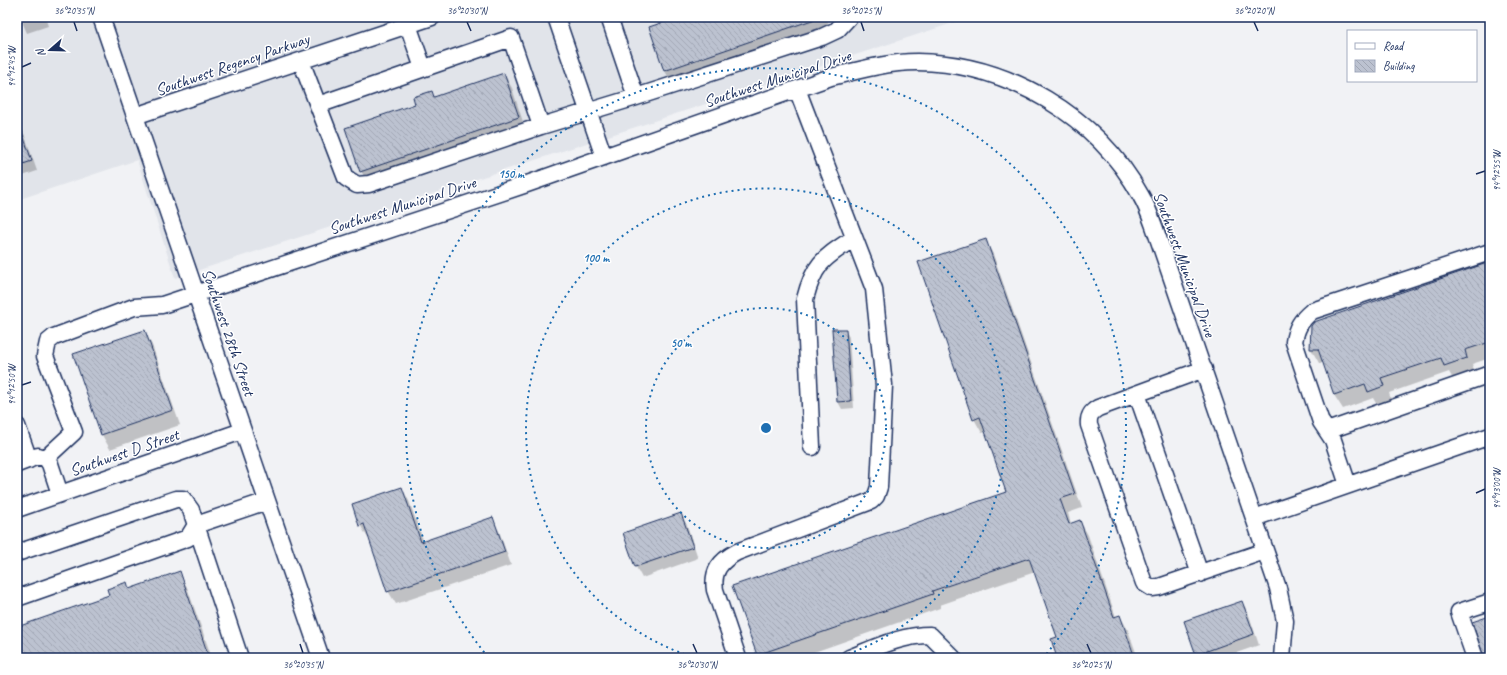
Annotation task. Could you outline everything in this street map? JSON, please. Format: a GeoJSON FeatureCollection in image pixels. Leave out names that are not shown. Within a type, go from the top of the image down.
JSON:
{"type":"FeatureCollection","features":[{"type":"Feature","properties":{"kind":"street","name":"Southwest 28th Street"},"geometry":{"type":"LineString","coordinates":[[101,17],[321,658]]}},
{"type":"Feature","properties":{"kind":"street","name":"Southwest Regency Parkway"},"geometry":{"type":"LineString","coordinates":[[135,116],[432,17]]}},
{"type":"Feature","properties":{"kind":"street"},"geometry":{"type":"LineString","coordinates":[[556,17],[604,157]]}},
{"type":"Feature","properties":{"kind":"street"},"geometry":{"type":"LineString","coordinates":[[609,17],[636,97]]}},
{"type":"Feature","properties":{"kind":"street"},"geometry":{"type":"LineString","coordinates":[[302,61],[346,178],[357,185],[369,184],[541,126],[822,37],[838,30],[849,17]]}},
{"type":"Feature","properties":{"kind":"street"},"geometry":{"type":"LineString","coordinates":[[408,25],[423,68]]}},
{"type":"Feature","properties":{"kind":"street"},"geometry":{"type":"LineString","coordinates":[[318,105],[510,38],[541,126]]}},
{"type":"Feature","properties":{"kind":"street","name":"Southwest Municipal Drive"},"geometry":{"type":"LineString","coordinates":[[46,458],[74,432],[45,356],[48,342],[54,336],[134,307],[162,305],[196,294],[604,157],[831,77],[872,67],[917,62],[964,67],[1008,79],[1044,97],[1070,115],[1101,142],[1124,170],[1141,196],[1155,229],[1204,369],[1278,588],[1284,621],[1282,658]]}},
{"type":"Feature","properties":{"kind":"street"},"geometry":{"type":"LineString","coordinates":[[738,658],[715,590],[713,579],[717,568],[725,559],[737,552],[871,501],[876,496],[879,488],[884,385],[874,289],[797,89]]}},
{"type":"Feature","properties":{"kind":"street"},"geometry":{"type":"LineString","coordinates":[[812,447],[805,299],[809,280],[825,256],[854,238]]}},
{"type":"Feature","properties":{"kind":"street"},"geometry":{"type":"LineString","coordinates":[[1348,485],[1334,440],[1321,422],[1294,342],[1295,331],[1304,317],[1312,311],[1490,252]]}},
{"type":"Feature","properties":{"kind":"street"},"geometry":{"type":"LineString","coordinates":[[1204,369],[1098,408],[1092,412],[1088,418],[1089,425],[1144,583],[1152,588],[1159,587],[1265,551]]}},
{"type":"Feature","properties":{"kind":"street"},"geometry":{"type":"LineString","coordinates":[[1327,431],[1490,374]]}},
{"type":"Feature","properties":{"kind":"street"},"geometry":{"type":"LineString","coordinates":[[1137,394],[1200,574]]}},
{"type":"Feature","properties":{"kind":"street"},"geometry":{"type":"LineString","coordinates":[[17,426],[23,462],[38,456],[46,458],[50,464],[60,494]]}},
{"type":"Feature","properties":{"kind":"street","name":"Southwest D Street"},"geometry":{"type":"LineString","coordinates":[[17,509],[242,431]]}},
{"type":"Feature","properties":{"kind":"street"},"geometry":{"type":"LineString","coordinates":[[1254,518],[1490,436]]}},
{"type":"Feature","properties":{"kind":"street"},"geometry":{"type":"LineString","coordinates":[[17,553],[176,499],[182,499],[191,510],[240,658]]}},
{"type":"Feature","properties":{"kind":"street"},"geometry":{"type":"LineString","coordinates":[[17,598],[188,538],[196,525],[267,501]]}},
{"type":"Feature","properties":{"kind":"street"},"geometry":{"type":"LineString","coordinates":[[1475,658],[1459,612],[1490,602]]}},
{"type":"Feature","properties":{"kind":"street"},"geometry":{"type":"LineString","coordinates":[[849,658],[896,640],[916,635],[930,635],[953,658]]}},
{"type":"Feature","properties":{"kind":"shaded area"},"geometry":{"type":"Polygon","coordinates":[[[17,17],[971,17],[175,278],[137,160],[17,200],[17,17]]]}},
{"type":"Feature","properties":{"kind":"building"},"geometry":{"type":"Polygon","coordinates":[[[679,17],[815,17],[815,19],[664,71],[649,27],[679,17]]]}},
{"type":"Feature","properties":{"kind":"building"},"geometry":{"type":"Polygon","coordinates":[[[504,73],[519,117],[360,172],[345,128],[415,104],[413,97],[432,91],[434,97],[504,73]]]}},
{"type":"Feature","properties":{"kind":"building"},"geometry":{"type":"Polygon","coordinates":[[[17,124],[19,124],[32,161],[17,166],[17,124]]]}},
{"type":"Feature","properties":{"kind":"building"},"geometry":{"type":"Polygon","coordinates":[[[986,239],[1075,494],[1060,499],[1069,524],[1080,520],[1114,617],[1120,615],[1135,658],[1057,658],[1051,639],[1057,637],[1029,558],[932,591],[933,594],[757,655],[732,586],[1006,492],[980,417],[973,420],[918,262],[986,239]]]}},
{"type":"Feature","properties":{"kind":"building"},"geometry":{"type":"Polygon","coordinates":[[[1490,262],[1490,342],[1465,350],[1467,358],[1444,366],[1441,358],[1381,378],[1384,386],[1368,392],[1365,384],[1334,395],[1318,349],[1310,349],[1311,326],[1314,322],[1490,262]]]}},
{"type":"Feature","properties":{"kind":"building"},"geometry":{"type":"Polygon","coordinates":[[[832,329],[846,329],[851,401],[837,402],[832,329]]]}},
{"type":"Feature","properties":{"kind":"building"},"geometry":{"type":"Polygon","coordinates":[[[145,330],[173,410],[101,435],[73,354],[145,330]]]}},
{"type":"Feature","properties":{"kind":"building"},"geometry":{"type":"Polygon","coordinates":[[[402,487],[421,542],[493,517],[505,552],[387,592],[364,524],[359,526],[352,504],[402,487]]]}},
{"type":"Feature","properties":{"kind":"building"},"geometry":{"type":"Polygon","coordinates":[[[681,513],[693,547],[635,567],[623,533],[681,513]]]}},
{"type":"Feature","properties":{"kind":"building"},"geometry":{"type":"Polygon","coordinates":[[[180,571],[209,658],[17,658],[17,627],[109,595],[107,589],[127,582],[129,589],[180,571]]]}},
{"type":"Feature","properties":{"kind":"building"},"geometry":{"type":"Polygon","coordinates":[[[1242,601],[1254,634],[1196,655],[1184,621],[1242,601]]]}},
{"type":"Feature","properties":{"kind":"building"},"geometry":{"type":"Polygon","coordinates":[[[1490,616],[1490,658],[1484,658],[1472,622],[1490,616]]]}}]}
